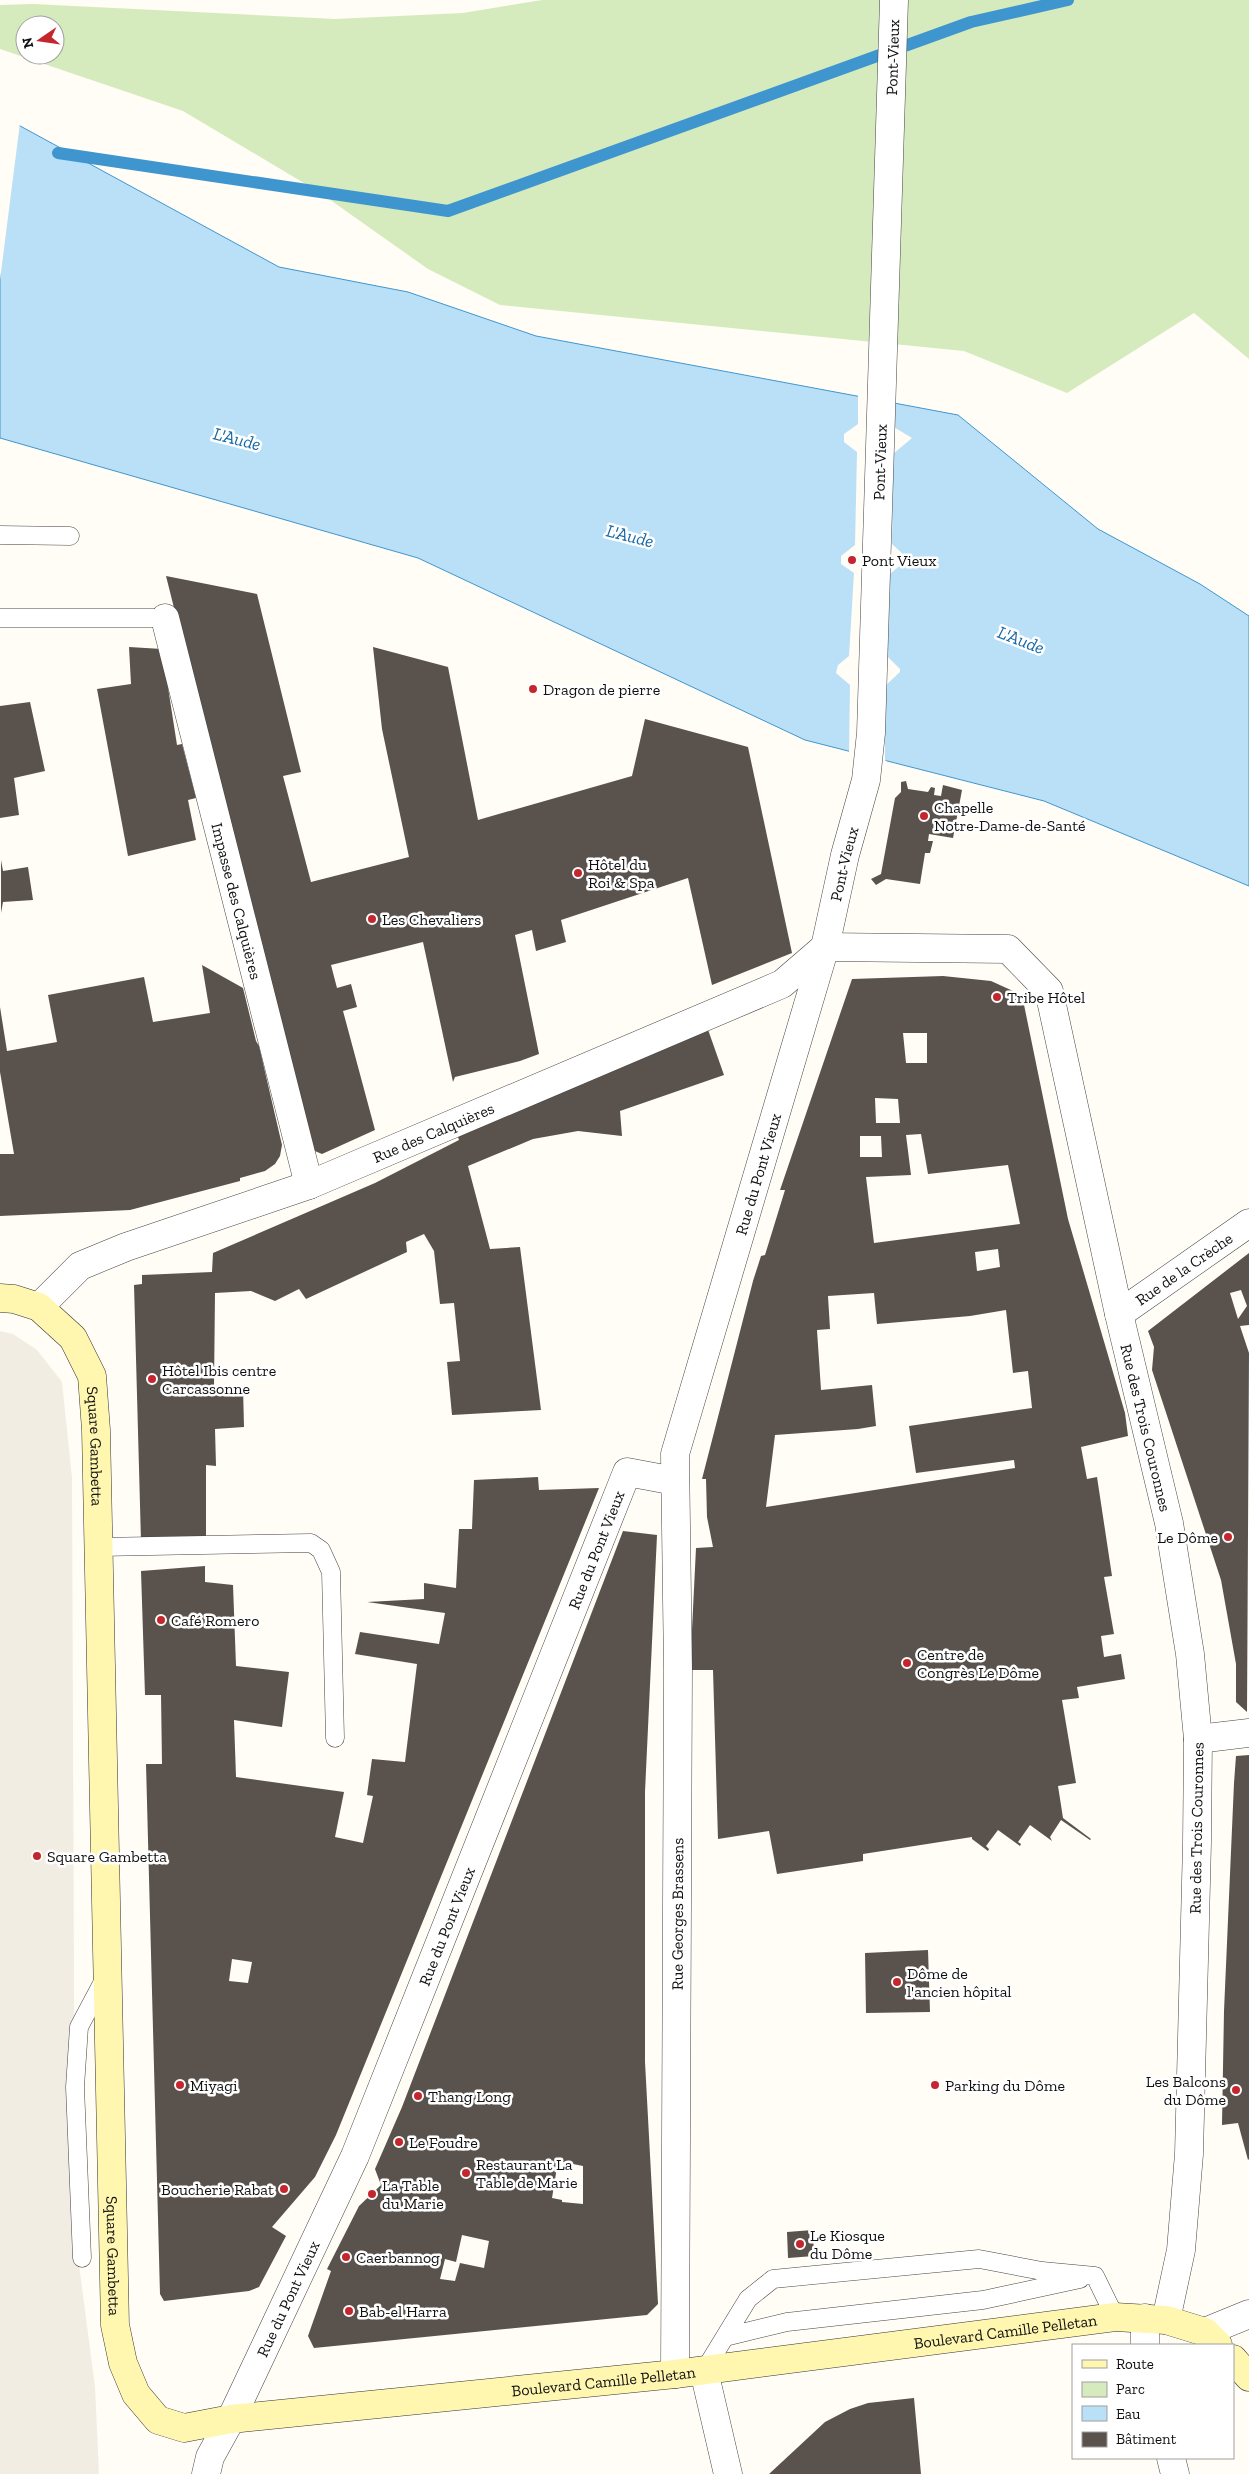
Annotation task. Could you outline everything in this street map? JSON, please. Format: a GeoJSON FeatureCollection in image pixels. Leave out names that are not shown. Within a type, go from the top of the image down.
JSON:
{"type":"FeatureCollection","features":[{"type":"Feature","properties":{"kind":"main road","name":"Square Gambetta"},"geometry":{"type":"LineString","coordinates":[[0,1298],[14,1299],[39,1307],[73,1338],[92,1376],[96,1430],[99,1547],[115,2325],[123,2363]]}},
{"type":"Feature","properties":{"kind":"main road","name":"Boulevard Camille Pelletan"},"geometry":{"type":"LineString","coordinates":[[123,2363],[136,2394],[158,2420],[184,2428],[231,2419],[704,2371],[1115,2317],[1156,2319],[1211,2339]]}},
{"type":"Feature","properties":{"kind":"main road"},"geometry":{"type":"LineString","coordinates":[[1234,2361],[1249,2377]]}},
{"type":"Feature","properties":{"kind":"street","name":"Pont-Vieux"},"geometry":{"type":"LineString","coordinates":[[828,934],[866,780],[872,714],[894,0]]}},
{"type":"Feature","properties":{"kind":"street","name":"Impasse des Calquières"},"geometry":{"type":"LineString","coordinates":[[165,618],[309,1185]]}},
{"type":"Feature","properties":{"kind":"street","name":"Rue des Calquières"},"geometry":{"type":"LineString","coordinates":[[39,1307],[80,1266],[126,1247],[309,1185],[782,984],[828,934]]}},
{"type":"Feature","properties":{"kind":"street","name":"Rue des Trois Couronnes"},"geometry":{"type":"LineString","coordinates":[[828,934],[1008,949],[1048,991],[1119,1314],[1169,1524],[1190,1654],[1198,1739],[1189,2154],[1181,2250],[1145,2344]]}},
{"type":"Feature","properties":{"kind":"street","name":"Rue du Pont Vieux"},"geometry":{"type":"LineString","coordinates":[[675,1454],[828,934]]}},
{"type":"Feature","properties":{"kind":"street","name":"Rue de la Crèche"},"geometry":{"type":"LineString","coordinates":[[1119,1314],[1249,1223]]}},
{"type":"Feature","properties":{"kind":"street","name":"Rue Georges Brassens"},"geometry":{"type":"LineString","coordinates":[[675,1454],[678,1670],[675,2374]]}},
{"type":"Feature","properties":{"kind":"street","name":"Rue du Pont Vieux"},"geometry":{"type":"LineString","coordinates":[[231,2419],[355,2156],[627,1472],[675,1481]]}},
{"type":"Feature","properties":{"kind":"street"},"geometry":{"type":"LineString","coordinates":[[1198,1739],[1249,1733]]}},
{"type":"Feature","properties":{"kind":"street"},"geometry":{"type":"LineString","coordinates":[[1211,2339],[1249,2314]]}},
{"type":"Feature","properties":{"kind":"street"},"geometry":{"type":"LineString","coordinates":[[704,2371],[728,2474]]}},
{"type":"Feature","properties":{"kind":"street"},"geometry":{"type":"LineString","coordinates":[[206,2474],[210,2457],[231,2419]]}},
{"type":"Feature","properties":{"kind":"street"},"geometry":{"type":"LineString","coordinates":[[1171,2459],[1176,2474]]}},
{"type":"Feature","properties":{"kind":"lane"},"geometry":{"type":"LineString","coordinates":[[0,534],[70,536]]}},
{"type":"Feature","properties":{"kind":"lane"},"geometry":{"type":"LineString","coordinates":[[0,618],[165,618]]}},
{"type":"Feature","properties":{"kind":"lane"},"geometry":{"type":"LineString","coordinates":[[99,1547],[310,1543],[321,1550],[330,1572],[335,1738]]}},
{"type":"Feature","properties":{"kind":"lane"},"geometry":{"type":"LineString","coordinates":[[82,2258],[76,2087],[78,2027],[108,1974]]}},
{"type":"Feature","properties":{"kind":"lane"},"geometry":{"type":"LineString","coordinates":[[704,2371],[748,2299],[772,2279],[979,2259],[1042,2270],[1095,2276]]}},
{"type":"Feature","properties":{"kind":"lane"},"geometry":{"type":"LineString","coordinates":[[1095,2276],[1115,2317]]}},
{"type":"Feature","properties":{"kind":"lane"},"geometry":{"type":"LineString","coordinates":[[725,2337],[787,2322],[982,2300],[1095,2276]]}},
{"type":"Feature","properties":{"kind":"green space"},"geometry":{"type":"Polygon","coordinates":[[[542,0],[1249,0],[1249,359],[1194,313],[1067,393],[964,351],[500,305],[428,269],[319,192],[183,111],[47,65],[65,65],[65,15],[15,15],[15,54],[0,49],[0,5],[33,4],[335,19],[463,13],[542,0]]]}},
{"type":"Feature","properties":{"kind":"shaded area","name":"Square Gambetta"},"geometry":{"type":"Polygon","coordinates":[[[0,1331],[13,1334],[37,1350],[62,1382],[72,1478],[75,2234],[95,2387],[99,2474],[0,2474],[0,1331]]]}},
{"type":"Feature","properties":{"kind":"water","name":"L'Aude"},"geometry":{"type":"Polygon","coordinates":[[[0,115],[279,267],[408,292],[536,336],[958,415],[1098,529],[1200,584],[1249,616],[1249,886],[1044,801],[805,740],[418,558],[0,438],[0,115]]]}},
{"type":"Feature","properties":{"kind":"pier"},"geometry":{"type":"Polygon","coordinates":[[[0,112],[20,123],[0,280],[0,112]]]}},
{"type":"Feature","properties":{"kind":"pier"},"geometry":{"type":"Polygon","coordinates":[[[858,394],[893,400],[892,426],[912,438],[893,454],[892,544],[905,556],[904,562],[890,574],[886,655],[900,669],[900,672],[885,686],[885,760],[889,764],[849,754],[850,685],[836,673],[838,665],[849,656],[854,573],[841,564],[841,556],[855,545],[857,452],[844,442],[844,434],[858,424],[858,394]]]}},
{"type":"Feature","properties":{"kind":"building"},"geometry":{"type":"Polygon","coordinates":[[[166,576],[257,594],[301,772],[283,776],[311,882],[409,857],[382,729],[373,647],[448,667],[478,820],[632,776],[645,719],[748,747],[792,953],[712,985],[688,878],[561,920],[566,942],[536,951],[532,930],[515,935],[539,1054],[520,1061],[455,1077],[453,1082],[423,942],[331,965],[337,988],[351,984],[357,1007],[343,1011],[375,1130],[322,1154],[310,1149],[166,576]]]}},
{"type":"Feature","properties":{"kind":"building"},"geometry":{"type":"Polygon","coordinates":[[[129,647],[162,649],[177,745],[182,744],[196,798],[188,800],[196,840],[128,856],[97,689],[131,684],[129,647]]]}},
{"type":"Feature","properties":{"kind":"building"},"geometry":{"type":"Polygon","coordinates":[[[30,702],[45,771],[14,778],[19,815],[0,818],[0,706],[30,702]]]}},
{"type":"Feature","properties":{"kind":"building","name":"Chapelle Notre-Dame-de-Santé"},"geometry":{"type":"Polygon","coordinates":[[[906,781],[908,789],[928,792],[931,787],[935,788],[934,795],[941,796],[943,785],[962,790],[953,838],[929,834],[928,841],[933,841],[930,853],[925,853],[920,884],[886,879],[876,885],[871,879],[881,874],[895,798],[901,792],[901,782],[906,781]]]}},
{"type":"Feature","properties":{"kind":"building"},"geometry":{"type":"Polygon","coordinates":[[[1,860],[3,871],[28,867],[33,900],[3,902],[1,913],[1,860]]]}},
{"type":"Feature","properties":{"kind":"building"},"geometry":{"type":"Polygon","coordinates":[[[202,965],[243,988],[256,1041],[259,1046],[282,1145],[280,1156],[275,1164],[265,1171],[240,1178],[240,1181],[130,1210],[0,1216],[0,1154],[14,1154],[0,1072],[0,1007],[7,1051],[57,1042],[48,995],[144,977],[153,1022],[210,1013],[202,965]]]}},
{"type":"Feature","properties":{"kind":"building"},"geometry":{"type":"Polygon","coordinates":[[[943,976],[991,981],[1022,995],[1068,1219],[1125,1413],[1128,1436],[1081,1447],[1087,1479],[1097,1477],[1112,1576],[1104,1577],[1114,1634],[1101,1636],[1104,1657],[1121,1654],[1125,1679],[1077,1687],[1079,1698],[1062,1700],[1076,1783],[1058,1786],[1063,1818],[1090,1840],[1061,1820],[1050,1837],[1052,1841],[1030,1825],[1018,1842],[1021,1844],[1020,1846],[998,1830],[986,1846],[989,1849],[988,1851],[972,1839],[972,1837],[863,1854],[863,1861],[777,1874],[769,1831],[718,1839],[713,1670],[690,1670],[696,1548],[713,1547],[707,1517],[706,1479],[702,1479],[753,1281],[761,1256],[765,1255],[785,1190],[780,1190],[852,979],[943,976]],[[903,1033],[906,1063],[927,1063],[927,1033],[903,1033]],[[875,1098],[876,1123],[900,1123],[898,1099],[875,1098]],[[921,1134],[906,1135],[911,1175],[866,1177],[874,1243],[1020,1224],[1008,1165],[928,1174],[921,1134]],[[860,1136],[860,1157],[882,1157],[881,1136],[860,1136]],[[998,1249],[975,1252],[977,1271],[1000,1267],[998,1249]],[[874,1293],[828,1296],[830,1329],[817,1330],[821,1390],[872,1385],[876,1426],[775,1435],[766,1507],[1015,1468],[1014,1460],[916,1473],[909,1426],[1032,1408],[1028,1371],[1013,1373],[1006,1310],[970,1316],[877,1324],[874,1293]]]}},
{"type":"Feature","properties":{"kind":"building"},"geometry":{"type":"Polygon","coordinates":[[[706,1024],[724,1075],[620,1111],[622,1136],[578,1131],[533,1139],[468,1166],[490,1249],[520,1247],[541,1410],[452,1415],[447,1362],[460,1361],[454,1303],[440,1304],[434,1251],[424,1234],[406,1242],[407,1252],[306,1299],[299,1289],[275,1301],[251,1291],[215,1293],[214,1386],[243,1387],[244,1427],[215,1429],[216,1466],[206,1465],[206,1538],[141,1541],[134,1285],[142,1284],[142,1275],[212,1272],[213,1253],[375,1183],[459,1140],[457,1134],[706,1024]]]}},
{"type":"Feature","properties":{"kind":"building","name":"Le Dôme"},"geometry":{"type":"Polygon","coordinates":[[[1249,1253],[1249,1325],[1240,1326],[1249,1353],[1247,1712],[1236,1702],[1236,1664],[1221,1580],[1152,1370],[1154,1347],[1148,1331],[1249,1253]],[[1241,1290],[1230,1293],[1238,1319],[1247,1306],[1241,1290]]]}},
{"type":"Feature","properties":{"kind":"building"},"geometry":{"type":"Polygon","coordinates":[[[538,1477],[539,1490],[599,1488],[336,2135],[315,2177],[272,2227],[286,2236],[259,2287],[249,2291],[164,2301],[160,2294],[146,1764],[162,1764],[161,1695],[145,1695],[141,1571],[205,1566],[205,1582],[233,1585],[236,1666],[289,1672],[282,1727],[234,1720],[236,1777],[344,1792],[335,1837],[363,1843],[373,1796],[367,1795],[372,1759],[405,1762],[417,1664],[355,1654],[360,1632],[439,1644],[445,1613],[367,1602],[424,1599],[424,1583],[456,1588],[459,1529],[472,1529],[474,1480],[538,1477]],[[232,1959],[229,1981],[248,1983],[252,1962],[232,1959]]]}},
{"type":"Feature","properties":{"kind":"building"},"geometry":{"type":"Polygon","coordinates":[[[623,1531],[657,1535],[645,1792],[645,2062],[658,2304],[647,2315],[314,2348],[308,2336],[331,2271],[327,2269],[359,2206],[381,2185],[375,2169],[402,2107],[623,1531]],[[558,2161],[552,2198],[562,2200],[562,2202],[583,2204],[583,2166],[558,2161]],[[462,2235],[456,2262],[445,2259],[440,2279],[455,2281],[460,2263],[484,2268],[489,2241],[462,2235]]]}},
{"type":"Feature","properties":{"kind":"building"},"geometry":{"type":"Polygon","coordinates":[[[1249,1755],[1248,2160],[1238,2123],[1222,2125],[1224,2011],[1234,1783],[1236,1756],[1249,1755]]]}},
{"type":"Feature","properties":{"kind":"building","name":"Dôme de l'ancien hôpital"},"geometry":{"type":"Polygon","coordinates":[[[928,1950],[930,2012],[866,2013],[865,1953],[928,1950]]]}},
{"type":"Feature","properties":{"kind":"building","name":"Le Kiosque du Dôme"},"geometry":{"type":"Polygon","coordinates":[[[813,2230],[814,2256],[788,2258],[787,2232],[813,2230]]]}},
{"type":"Feature","properties":{"kind":"building"},"geometry":{"type":"Polygon","coordinates":[[[914,2398],[921,2474],[769,2474],[825,2422],[850,2409],[868,2403],[914,2398]]]}},
{"type":"Feature","properties":{"kind":"waterway"},"geometry":{"type":"LineString","coordinates":[[58,153],[448,211],[971,22],[1068,0]]}},
{"type":"Feature","properties":{"kind":"place","name":"Pont Vieux"},"geometry":{"type":"Point","coordinates":[852,560]}},
{"type":"Feature","properties":{"kind":"place","name":"Dragon de pierre"},"geometry":{"type":"Point","coordinates":[533,689]}},
{"type":"Feature","properties":{"kind":"place","name":"Chapelle Notre-Dame-de-Santé"},"geometry":{"type":"Point","coordinates":[924,816]}},
{"type":"Feature","properties":{"kind":"place","name":"Hôtel du Roi & Spa"},"geometry":{"type":"Point","coordinates":[578,873]}},
{"type":"Feature","properties":{"kind":"place","name":"Les Chevaliers"},"geometry":{"type":"Point","coordinates":[372,919]}},
{"type":"Feature","properties":{"kind":"place","name":"Tribe Hôtel"},"geometry":{"type":"Point","coordinates":[997,997]}},
{"type":"Feature","properties":{"kind":"place","name":"Hôtel Ibis centre Carcassonne"},"geometry":{"type":"Point","coordinates":[152,1379]}},
{"type":"Feature","properties":{"kind":"place","name":"Le Dôme"},"geometry":{"type":"Point","coordinates":[1228,1537]}},
{"type":"Feature","properties":{"kind":"place","name":"Café Romero"},"geometry":{"type":"Point","coordinates":[161,1620]}},
{"type":"Feature","properties":{"kind":"place","name":"Centre de Congrès Le Dôme"},"geometry":{"type":"Point","coordinates":[907,1663]}},
{"type":"Feature","properties":{"kind":"place","name":"Square Gambetta"},"geometry":{"type":"Point","coordinates":[37,1856]}},
{"type":"Feature","properties":{"kind":"place","name":"Dôme de l'ancien hôpital"},"geometry":{"type":"Point","coordinates":[897,1982]}},
{"type":"Feature","properties":{"kind":"place","name":"Miyagi"},"geometry":{"type":"Point","coordinates":[180,2085]}},
{"type":"Feature","properties":{"kind":"place","name":"Parking du Dôme"},"geometry":{"type":"Point","coordinates":[935,2085]}},
{"type":"Feature","properties":{"kind":"place","name":"Les Balcons du Dôme"},"geometry":{"type":"Point","coordinates":[1236,2090]}},
{"type":"Feature","properties":{"kind":"place","name":"Thang Long"},"geometry":{"type":"Point","coordinates":[418,2096]}},
{"type":"Feature","properties":{"kind":"place","name":"Le Foudre"},"geometry":{"type":"Point","coordinates":[399,2142]}},
{"type":"Feature","properties":{"kind":"place","name":"Restaurant La Table de Marie"},"geometry":{"type":"Point","coordinates":[466,2173]}},
{"type":"Feature","properties":{"kind":"place","name":"Boucherie Rabat"},"geometry":{"type":"Point","coordinates":[284,2189]}},
{"type":"Feature","properties":{"kind":"place","name":"La Table du Marie"},"geometry":{"type":"Point","coordinates":[372,2194]}},
{"type":"Feature","properties":{"kind":"place","name":"Le Kiosque du Dôme"},"geometry":{"type":"Point","coordinates":[800,2244]}},
{"type":"Feature","properties":{"kind":"place","name":"Caerbannog"},"geometry":{"type":"Point","coordinates":[346,2257]}},
{"type":"Feature","properties":{"kind":"place","name":"Bab-el Harra"},"geometry":{"type":"Point","coordinates":[349,2311]}}]}
